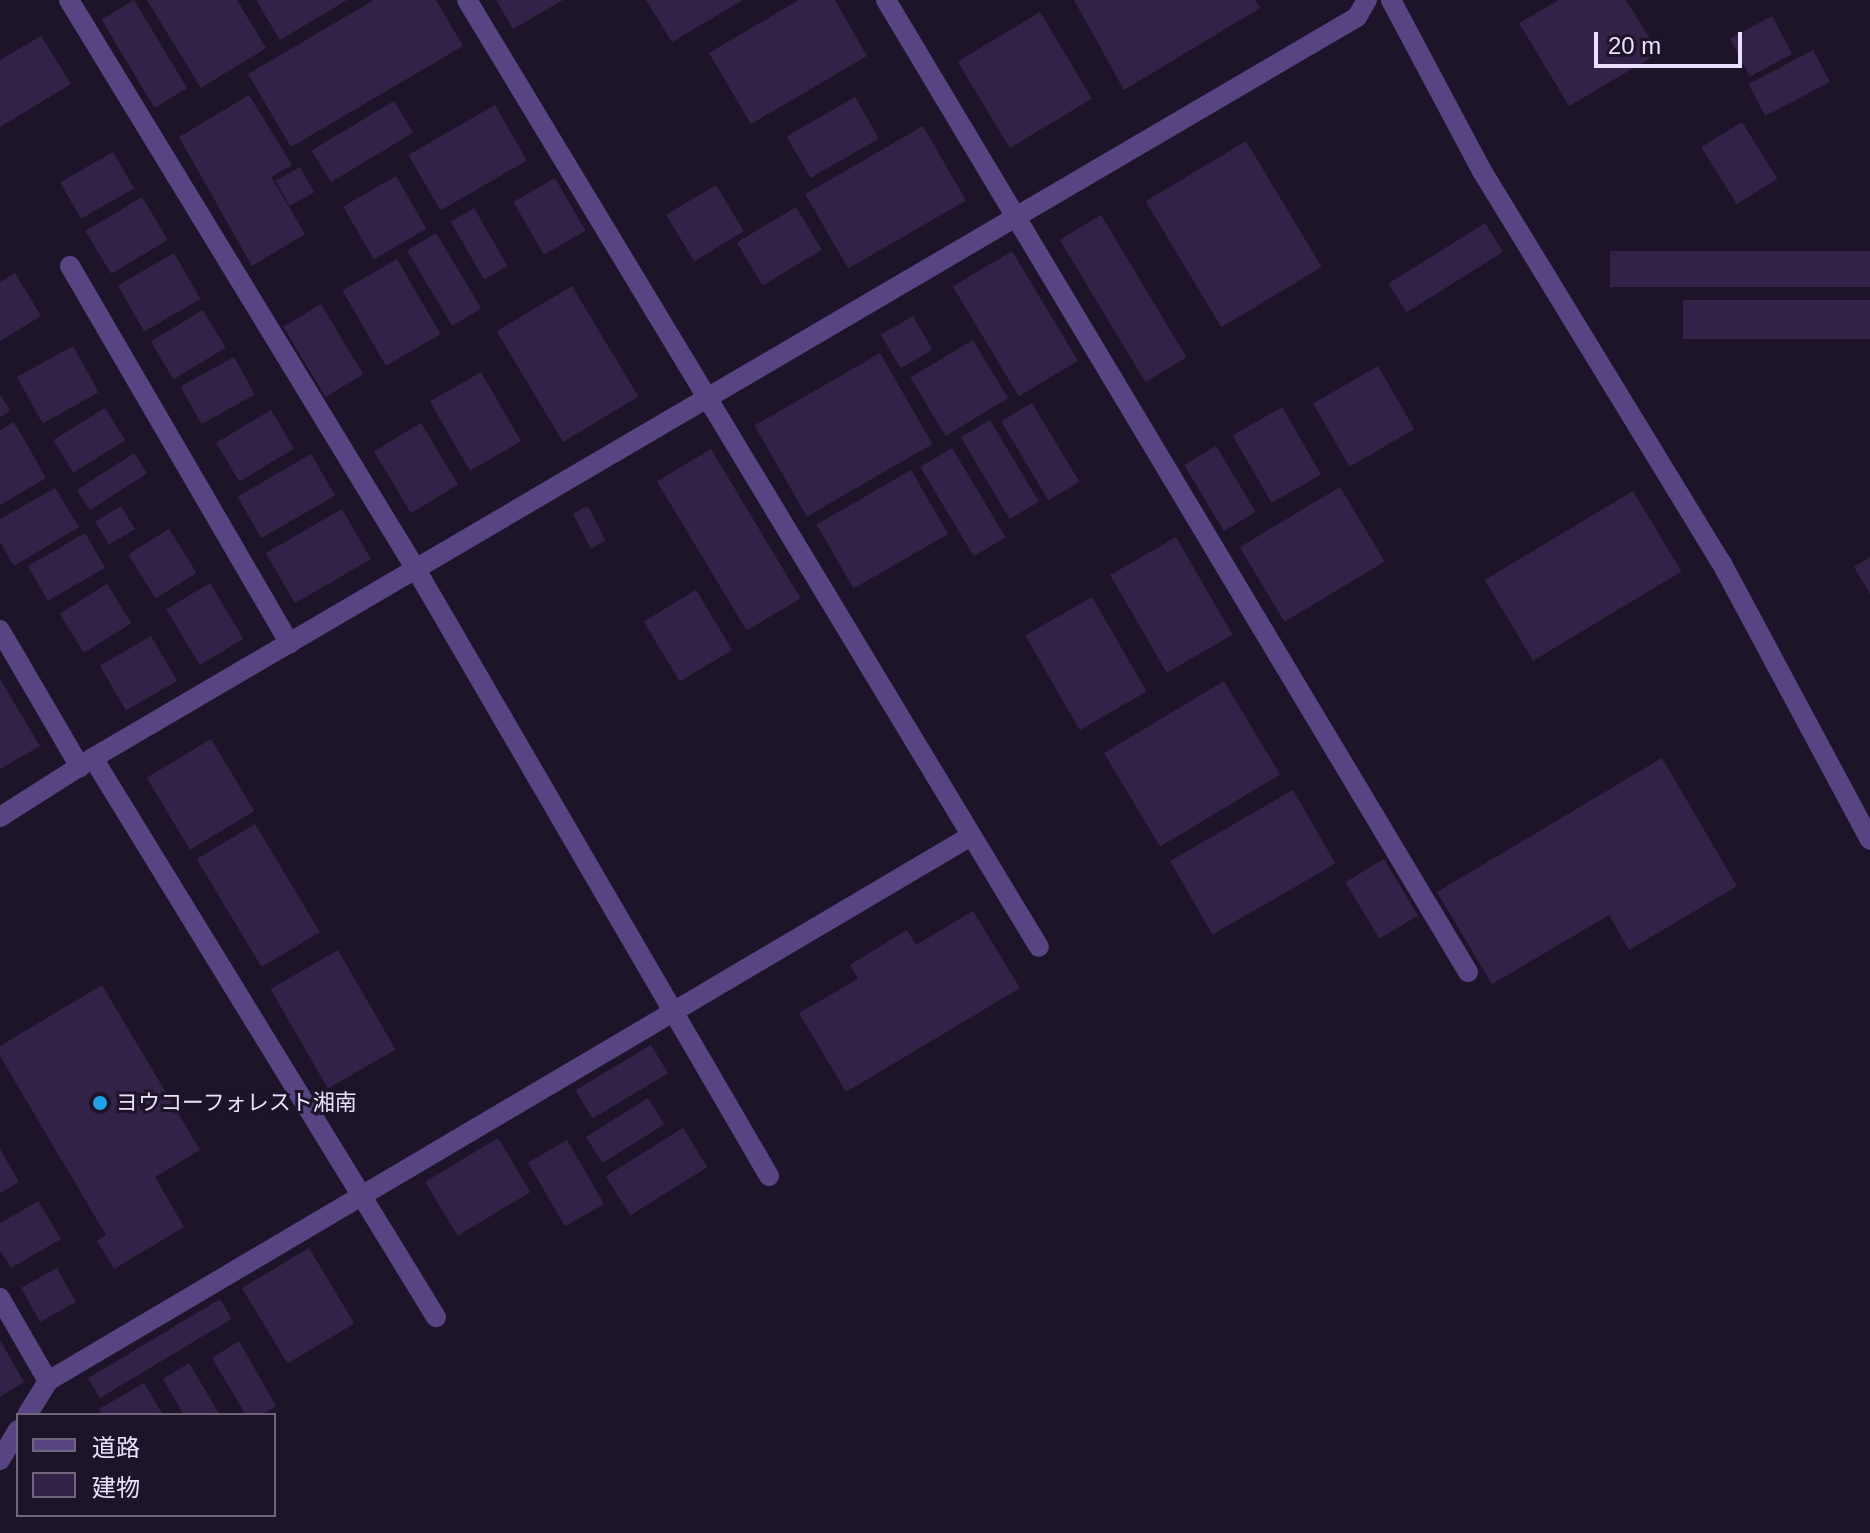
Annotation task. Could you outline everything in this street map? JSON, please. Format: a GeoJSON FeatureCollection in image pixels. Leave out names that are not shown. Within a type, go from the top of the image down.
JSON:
{"type":"FeatureCollection","features":[{"type":"Feature","properties":{"kind":"street"},"geometry":{"type":"LineString","coordinates":[[69,0],[417,571],[769,1176]]}},
{"type":"Feature","properties":{"kind":"street"},"geometry":{"type":"LineString","coordinates":[[467,0],[1039,947]]}},
{"type":"Feature","properties":{"kind":"street"},"geometry":{"type":"LineString","coordinates":[[886,0],[1014,220],[1468,972]]}},
{"type":"Feature","properties":{"kind":"street"},"geometry":{"type":"LineString","coordinates":[[0,817],[87,762],[709,401],[1357,17],[1367,0]]}},
{"type":"Feature","properties":{"kind":"street"},"geometry":{"type":"LineString","coordinates":[[1391,0],[1482,171],[1721,562],[1870,840]]}},
{"type":"Feature","properties":{"kind":"street"},"geometry":{"type":"LineString","coordinates":[[70,266],[290,644]]}},
{"type":"Feature","properties":{"kind":"street"},"geometry":{"type":"LineString","coordinates":[[0,630],[87,762],[436,1317]]}},
{"type":"Feature","properties":{"kind":"street"},"geometry":{"type":"LineString","coordinates":[[28,1413],[48,1381],[971,836]]}},
{"type":"Feature","properties":{"kind":"street"},"geometry":{"type":"LineString","coordinates":[[0,1298],[48,1381]]}},
{"type":"Feature","properties":{"kind":"street"},"geometry":{"type":"LineString","coordinates":[[0,1460],[16,1433]]}},
{"type":"Feature","properties":{"kind":"building"},"geometry":{"type":"Polygon","coordinates":[[[134,0],[187,88],[154,108],[101,20],[134,0]]]}},
{"type":"Feature","properties":{"kind":"building"},"geometry":{"type":"Polygon","coordinates":[[[147,0],[237,0],[266,48],[201,88],[147,0]]]}},
{"type":"Feature","properties":{"kind":"building"},"geometry":{"type":"Polygon","coordinates":[[[256,0],[347,0],[280,40],[256,0]]]}},
{"type":"Feature","properties":{"kind":"building"},"geometry":{"type":"Polygon","coordinates":[[[374,0],[436,0],[463,46],[291,147],[248,74],[374,0]]]}},
{"type":"Feature","properties":{"kind":"building"},"geometry":{"type":"Polygon","coordinates":[[[496,0],[563,0],[513,29],[496,0]]]}},
{"type":"Feature","properties":{"kind":"building"},"geometry":{"type":"Polygon","coordinates":[[[646,0],[743,0],[672,42],[646,0]]]}},
{"type":"Feature","properties":{"kind":"building"},"geometry":{"type":"Polygon","coordinates":[[[799,0],[835,0],[867,56],[751,124],[709,53],[799,0]]]}},
{"type":"Feature","properties":{"kind":"building"},"geometry":{"type":"Polygon","coordinates":[[[1074,0],[1255,0],[1260,8],[1124,90],[1074,0]]]}},
{"type":"Feature","properties":{"kind":"building"},"geometry":{"type":"Polygon","coordinates":[[[1559,0],[1626,0],[1659,53],[1569,106],[1519,23],[1559,0]]]}},
{"type":"Feature","properties":{"kind":"building"},"geometry":{"type":"Polygon","coordinates":[[[1040,12],[1092,99],[1010,148],[958,61],[1040,12]]]}},
{"type":"Feature","properties":{"kind":"building"},"geometry":{"type":"Polygon","coordinates":[[[1772,16],[1792,54],[1750,77],[1730,39],[1772,16]]]}},
{"type":"Feature","properties":{"kind":"building"},"geometry":{"type":"Polygon","coordinates":[[[41,36],[71,84],[0,127],[0,60],[41,36]]]}},
{"type":"Feature","properties":{"kind":"building"},"geometry":{"type":"Polygon","coordinates":[[[1813,50],[1830,82],[1765,116],[1749,84],[1813,50]]]}},
{"type":"Feature","properties":{"kind":"building"},"geometry":{"type":"Polygon","coordinates":[[[249,95],[292,165],[271,177],[305,234],[252,266],[179,137],[249,95]]]}},
{"type":"Feature","properties":{"kind":"building"},"geometry":{"type":"Polygon","coordinates":[[[855,97],[879,139],[811,178],[787,136],[855,97]]]}},
{"type":"Feature","properties":{"kind":"building"},"geometry":{"type":"Polygon","coordinates":[[[394,101],[413,133],[331,182],[312,150],[394,101]]]}},
{"type":"Feature","properties":{"kind":"building"},"geometry":{"type":"Polygon","coordinates":[[[495,105],[527,160],[440,210],[408,155],[495,105]]]}},
{"type":"Feature","properties":{"kind":"building"},"geometry":{"type":"Polygon","coordinates":[[[1742,122],[1778,179],[1737,204],[1701,147],[1742,122]]]}},
{"type":"Feature","properties":{"kind":"building"},"geometry":{"type":"Polygon","coordinates":[[[923,126],[966,200],[848,268],[805,194],[923,126]]]}},
{"type":"Feature","properties":{"kind":"building"},"geometry":{"type":"Polygon","coordinates":[[[1246,141],[1322,267],[1221,327],[1146,201],[1246,141]]]}},
{"type":"Feature","properties":{"kind":"building"},"geometry":{"type":"Polygon","coordinates":[[[113,152],[134,188],[81,219],[60,182],[113,152]]]}},
{"type":"Feature","properties":{"kind":"building"},"geometry":{"type":"Polygon","coordinates":[[[300,167],[314,192],[290,206],[276,181],[300,167]]]}},
{"type":"Feature","properties":{"kind":"building"},"geometry":{"type":"Polygon","coordinates":[[[396,176],[426,229],[374,259],[343,207],[396,176]]]}},
{"type":"Feature","properties":{"kind":"building"},"geometry":{"type":"Polygon","coordinates":[[[555,178],[586,231],[544,255],[513,202],[555,178]]]}},
{"type":"Feature","properties":{"kind":"building"},"geometry":{"type":"Polygon","coordinates":[[[716,185],[744,231],[694,261],[666,215],[716,185]]]}},
{"type":"Feature","properties":{"kind":"building"},"geometry":{"type":"Polygon","coordinates":[[[142,197],[168,240],[111,274],[85,231],[142,197]]]}},
{"type":"Feature","properties":{"kind":"building"},"geometry":{"type":"Polygon","coordinates":[[[796,207],[822,250],[763,285],[737,243],[796,207]]]}},
{"type":"Feature","properties":{"kind":"building"},"geometry":{"type":"Polygon","coordinates":[[[474,208],[508,266],[484,280],[451,222],[474,208]]]}},
{"type":"Feature","properties":{"kind":"building"},"geometry":{"type":"Polygon","coordinates":[[[1101,215],[1186,357],[1145,382],[1060,240],[1101,215]]]}},
{"type":"Feature","properties":{"kind":"building"},"geometry":{"type":"Polygon","coordinates":[[[1485,223],[1503,252],[1406,312],[1388,283],[1485,223]]]}},
{"type":"Feature","properties":{"kind":"building"},"geometry":{"type":"Polygon","coordinates":[[[436,233],[481,308],[452,326],[407,251],[436,233]]]}},
{"type":"Feature","properties":{"kind":"building"},"geometry":{"type":"Polygon","coordinates":[[[1012,251],[1078,361],[1019,396],[953,287],[1012,251]]]}},
{"type":"Feature","properties":{"kind":"building"},"geometry":{"type":"Polygon","coordinates":[[[1610,251],[1870,251],[1870,287],[1610,287],[1610,251]]]}},
{"type":"Feature","properties":{"kind":"building"},"geometry":{"type":"Polygon","coordinates":[[[174,253],[201,299],[144,331],[118,286],[174,253]]]}},
{"type":"Feature","properties":{"kind":"building"},"geometry":{"type":"Polygon","coordinates":[[[397,259],[440,334],[386,366],[342,290],[397,259]]]}},
{"type":"Feature","properties":{"kind":"building"},"geometry":{"type":"Polygon","coordinates":[[[15,273],[41,316],[0,341],[0,282],[15,273]]]}},
{"type":"Feature","properties":{"kind":"building"},"geometry":{"type":"Polygon","coordinates":[[[572,286],[638,397],[563,442],[497,331],[572,286]]]}},
{"type":"Feature","properties":{"kind":"building"},"geometry":{"type":"Polygon","coordinates":[[[1683,300],[1870,300],[1870,339],[1683,339],[1683,300]]]}},
{"type":"Feature","properties":{"kind":"building"},"geometry":{"type":"Polygon","coordinates":[[[321,304],[363,374],[326,397],[283,327],[321,304]]]}},
{"type":"Feature","properties":{"kind":"building"},"geometry":{"type":"Polygon","coordinates":[[[203,310],[226,348],[173,379],[151,341],[203,310]]]}},
{"type":"Feature","properties":{"kind":"building"},"geometry":{"type":"Polygon","coordinates":[[[913,316],[932,350],[900,368],[881,334],[913,316]]]}},
{"type":"Feature","properties":{"kind":"building"},"geometry":{"type":"Polygon","coordinates":[[[973,340],[1008,398],[945,436],[910,378],[973,340]]]}},
{"type":"Feature","properties":{"kind":"building"},"geometry":{"type":"Polygon","coordinates":[[[73,346],[99,392],[43,423],[17,377],[73,346]]]}},
{"type":"Feature","properties":{"kind":"building"},"geometry":{"type":"Polygon","coordinates":[[[880,353],[932,444],[807,516],[754,426],[880,353]]]}},
{"type":"Feature","properties":{"kind":"building"},"geometry":{"type":"Polygon","coordinates":[[[234,357],[255,395],[201,424],[181,387],[234,357]]]}},
{"type":"Feature","properties":{"kind":"building"},"geometry":{"type":"Polygon","coordinates":[[[1378,366],[1414,429],[1350,467],[1313,404],[1378,366]]]}},
{"type":"Feature","properties":{"kind":"building"},"geometry":{"type":"Polygon","coordinates":[[[481,372],[521,441],[470,471],[430,402],[481,372]]]}},
{"type":"Feature","properties":{"kind":"building"},"geometry":{"type":"Polygon","coordinates":[[[0,394],[10,411],[0,417],[0,394]]]}},
{"type":"Feature","properties":{"kind":"building"},"geometry":{"type":"Polygon","coordinates":[[[1032,403],[1079,482],[1049,500],[1001,422],[1032,403]]]}},
{"type":"Feature","properties":{"kind":"building"},"geometry":{"type":"Polygon","coordinates":[[[1282,407],[1321,475],[1272,503],[1233,436],[1282,407]]]}},
{"type":"Feature","properties":{"kind":"building"},"geometry":{"type":"Polygon","coordinates":[[[105,408],[125,440],[73,473],[53,440],[105,408]]]}},
{"type":"Feature","properties":{"kind":"building"},"geometry":{"type":"Polygon","coordinates":[[[271,410],[294,449],[239,482],[216,443],[271,410]]]}},
{"type":"Feature","properties":{"kind":"building"},"geometry":{"type":"Polygon","coordinates":[[[990,420],[1039,501],[1010,519],[961,438],[990,420]]]}},
{"type":"Feature","properties":{"kind":"building"},"geometry":{"type":"Polygon","coordinates":[[[14,422],[46,478],[0,505],[0,430],[14,422]]]}},
{"type":"Feature","properties":{"kind":"building"},"geometry":{"type":"Polygon","coordinates":[[[421,423],[458,485],[411,513],[374,451],[421,423]]]}},
{"type":"Feature","properties":{"kind":"building"},"geometry":{"type":"Polygon","coordinates":[[[1216,446],[1256,512],[1224,531],[1184,465],[1216,446]]]}},
{"type":"Feature","properties":{"kind":"building"},"geometry":{"type":"Polygon","coordinates":[[[952,448],[1006,537],[974,556],[920,467],[952,448]]]}},
{"type":"Feature","properties":{"kind":"building"},"geometry":{"type":"Polygon","coordinates":[[[711,449],[801,598],[747,631],[657,481],[711,449]]]}},
{"type":"Feature","properties":{"kind":"building"},"geometry":{"type":"Polygon","coordinates":[[[134,453],[147,473],[90,510],[77,490],[134,453]]]}},
{"type":"Feature","properties":{"kind":"building"},"geometry":{"type":"Polygon","coordinates":[[[311,454],[335,496],[261,538],[237,496],[311,454]]]}},
{"type":"Feature","properties":{"kind":"building"},"geometry":{"type":"Polygon","coordinates":[[[911,470],[948,534],[854,589],[817,524],[911,470]]]}},
{"type":"Feature","properties":{"kind":"building"},"geometry":{"type":"Polygon","coordinates":[[[1340,487],[1385,562],[1285,622],[1240,547],[1340,487]]]}},
{"type":"Feature","properties":{"kind":"building"},"geometry":{"type":"Polygon","coordinates":[[[55,488],[79,527],[14,566],[0,542],[0,519],[55,488]]]}},
{"type":"Feature","properties":{"kind":"building"},"geometry":{"type":"Polygon","coordinates":[[[1633,491],[1681,572],[1533,661],[1485,580],[1633,491]]]}},
{"type":"Feature","properties":{"kind":"building"},"geometry":{"type":"Polygon","coordinates":[[[121,506],[135,529],[109,545],[95,521],[121,506]]]}},
{"type":"Feature","properties":{"kind":"building"},"geometry":{"type":"Polygon","coordinates":[[[588,506],[606,541],[591,548],[573,514],[588,506]]]}},
{"type":"Feature","properties":{"kind":"building"},"geometry":{"type":"Polygon","coordinates":[[[342,509],[371,559],[295,603],[266,553],[342,509]]]}},
{"type":"Feature","properties":{"kind":"building"},"geometry":{"type":"Polygon","coordinates":[[[169,529],[197,573],[156,599],[128,554],[169,529]]]}},
{"type":"Feature","properties":{"kind":"building"},"geometry":{"type":"Polygon","coordinates":[[[85,533],[105,568],[48,601],[28,566],[85,533]]]}},
{"type":"Feature","properties":{"kind":"building"},"geometry":{"type":"Polygon","coordinates":[[[1176,537],[1232,635],[1167,673],[1110,575],[1176,537]]]}},
{"type":"Feature","properties":{"kind":"building"},"geometry":{"type":"Polygon","coordinates":[[[1870,557],[1870,594],[1854,567],[1870,557]]]}},
{"type":"Feature","properties":{"kind":"building"},"geometry":{"type":"Polygon","coordinates":[[[210,583],[243,639],[200,665],[166,609],[210,583]]]}},
{"type":"Feature","properties":{"kind":"building"},"geometry":{"type":"Polygon","coordinates":[[[107,584],[131,623],[84,653],[60,614],[107,584]]]}},
{"type":"Feature","properties":{"kind":"building"},"geometry":{"type":"Polygon","coordinates":[[[696,590],[732,650],[680,681],[644,621],[696,590]]]}},
{"type":"Feature","properties":{"kind":"building"},"geometry":{"type":"Polygon","coordinates":[[[1092,597],[1146,691],[1080,730],[1025,636],[1092,597]]]}},
{"type":"Feature","properties":{"kind":"building"},"geometry":{"type":"Polygon","coordinates":[[[151,636],[177,681],[126,711],[100,666],[151,636]]]}},
{"type":"Feature","properties":{"kind":"building"},"geometry":{"type":"Polygon","coordinates":[[[0,679],[40,746],[0,769],[0,679]]]}},
{"type":"Feature","properties":{"kind":"building"},"geometry":{"type":"Polygon","coordinates":[[[1224,681],[1280,774],[1160,847],[1104,753],[1224,681]]]}},
{"type":"Feature","properties":{"kind":"building"},"geometry":{"type":"Polygon","coordinates":[[[211,739],[254,811],[190,850],[147,778],[211,739]]]}},
{"type":"Feature","properties":{"kind":"building"},"geometry":{"type":"Polygon","coordinates":[[[1662,758],[1737,886],[1629,950],[1609,915],[1492,984],[1437,892],[1662,758]]]}},
{"type":"Feature","properties":{"kind":"building"},"geometry":{"type":"Polygon","coordinates":[[[1293,790],[1336,864],[1213,935],[1170,861],[1293,790]]]}},
{"type":"Feature","properties":{"kind":"building"},"geometry":{"type":"Polygon","coordinates":[[[255,824],[320,932],[262,967],[197,859],[255,824]]]}},
{"type":"Feature","properties":{"kind":"building"},"geometry":{"type":"Polygon","coordinates":[[[1384,859],[1418,916],[1379,939],[1345,882],[1384,859]]]}},
{"type":"Feature","properties":{"kind":"building"},"geometry":{"type":"Polygon","coordinates":[[[973,911],[1020,988],[846,1092],[799,1013],[858,979],[850,965],[907,930],[916,945],[973,911]]]}},
{"type":"Feature","properties":{"kind":"building"},"geometry":{"type":"Polygon","coordinates":[[[338,950],[396,1050],[328,1089],[270,989],[338,950]]]}},
{"type":"Feature","properties":{"kind":"building","name":"ヨウコーフォレスト湘南"},"geometry":{"type":"Polygon","coordinates":[[[102,985],[200,1150],[155,1177],[184,1227],[114,1269],[97,1241],[106,1235],[0,1056],[0,1046],[102,985]]]}},
{"type":"Feature","properties":{"kind":"building"},"geometry":{"type":"Polygon","coordinates":[[[651,1045],[668,1073],[593,1119],[576,1090],[651,1045]]]}},
{"type":"Feature","properties":{"kind":"building"},"geometry":{"type":"Polygon","coordinates":[[[648,1098],[664,1124],[603,1163],[586,1137],[648,1098]]]}},
{"type":"Feature","properties":{"kind":"building"},"geometry":{"type":"Polygon","coordinates":[[[683,1128],[707,1167],[630,1215],[606,1176],[683,1128]]]}},
{"type":"Feature","properties":{"kind":"building"},"geometry":{"type":"Polygon","coordinates":[[[498,1138],[530,1192],[458,1236],[425,1182],[498,1138]]]}},
{"type":"Feature","properties":{"kind":"building"},"geometry":{"type":"Polygon","coordinates":[[[567,1140],[604,1204],[565,1227],[528,1162],[567,1140]]]}},
{"type":"Feature","properties":{"kind":"building"},"geometry":{"type":"Polygon","coordinates":[[[0,1149],[19,1182],[0,1193],[0,1149]]]}},
{"type":"Feature","properties":{"kind":"building"},"geometry":{"type":"Polygon","coordinates":[[[38,1201],[61,1239],[11,1268],[0,1250],[0,1223],[38,1201]]]}},
{"type":"Feature","properties":{"kind":"building"},"geometry":{"type":"Polygon","coordinates":[[[309,1248],[354,1323],[287,1364],[242,1288],[309,1248]]]}},
{"type":"Feature","properties":{"kind":"building"},"geometry":{"type":"Polygon","coordinates":[[[57,1268],[76,1302],[40,1322],[21,1288],[57,1268]]]}},
{"type":"Feature","properties":{"kind":"building"},"geometry":{"type":"Polygon","coordinates":[[[220,1299],[232,1319],[100,1398],[88,1378],[220,1299]]]}},
{"type":"Feature","properties":{"kind":"building"},"geometry":{"type":"Polygon","coordinates":[[[0,1340],[24,1382],[0,1397],[0,1340]]]}},
{"type":"Feature","properties":{"kind":"building"},"geometry":{"type":"Polygon","coordinates":[[[239,1341],[276,1406],[265,1413],[245,1413],[212,1358],[239,1341]]]}},
{"type":"Feature","properties":{"kind":"building"},"geometry":{"type":"Polygon","coordinates":[[[189,1363],[219,1413],[183,1413],[163,1379],[189,1363]]]}},
{"type":"Feature","properties":{"kind":"building"},"geometry":{"type":"Polygon","coordinates":[[[144,1383],[162,1413],[102,1413],[99,1409],[144,1383]]]}},
{"type":"Feature","properties":{"kind":"place","name":"ヨウコーフォレスト湘南"},"geometry":{"type":"Point","coordinates":[100,1103]}}]}
